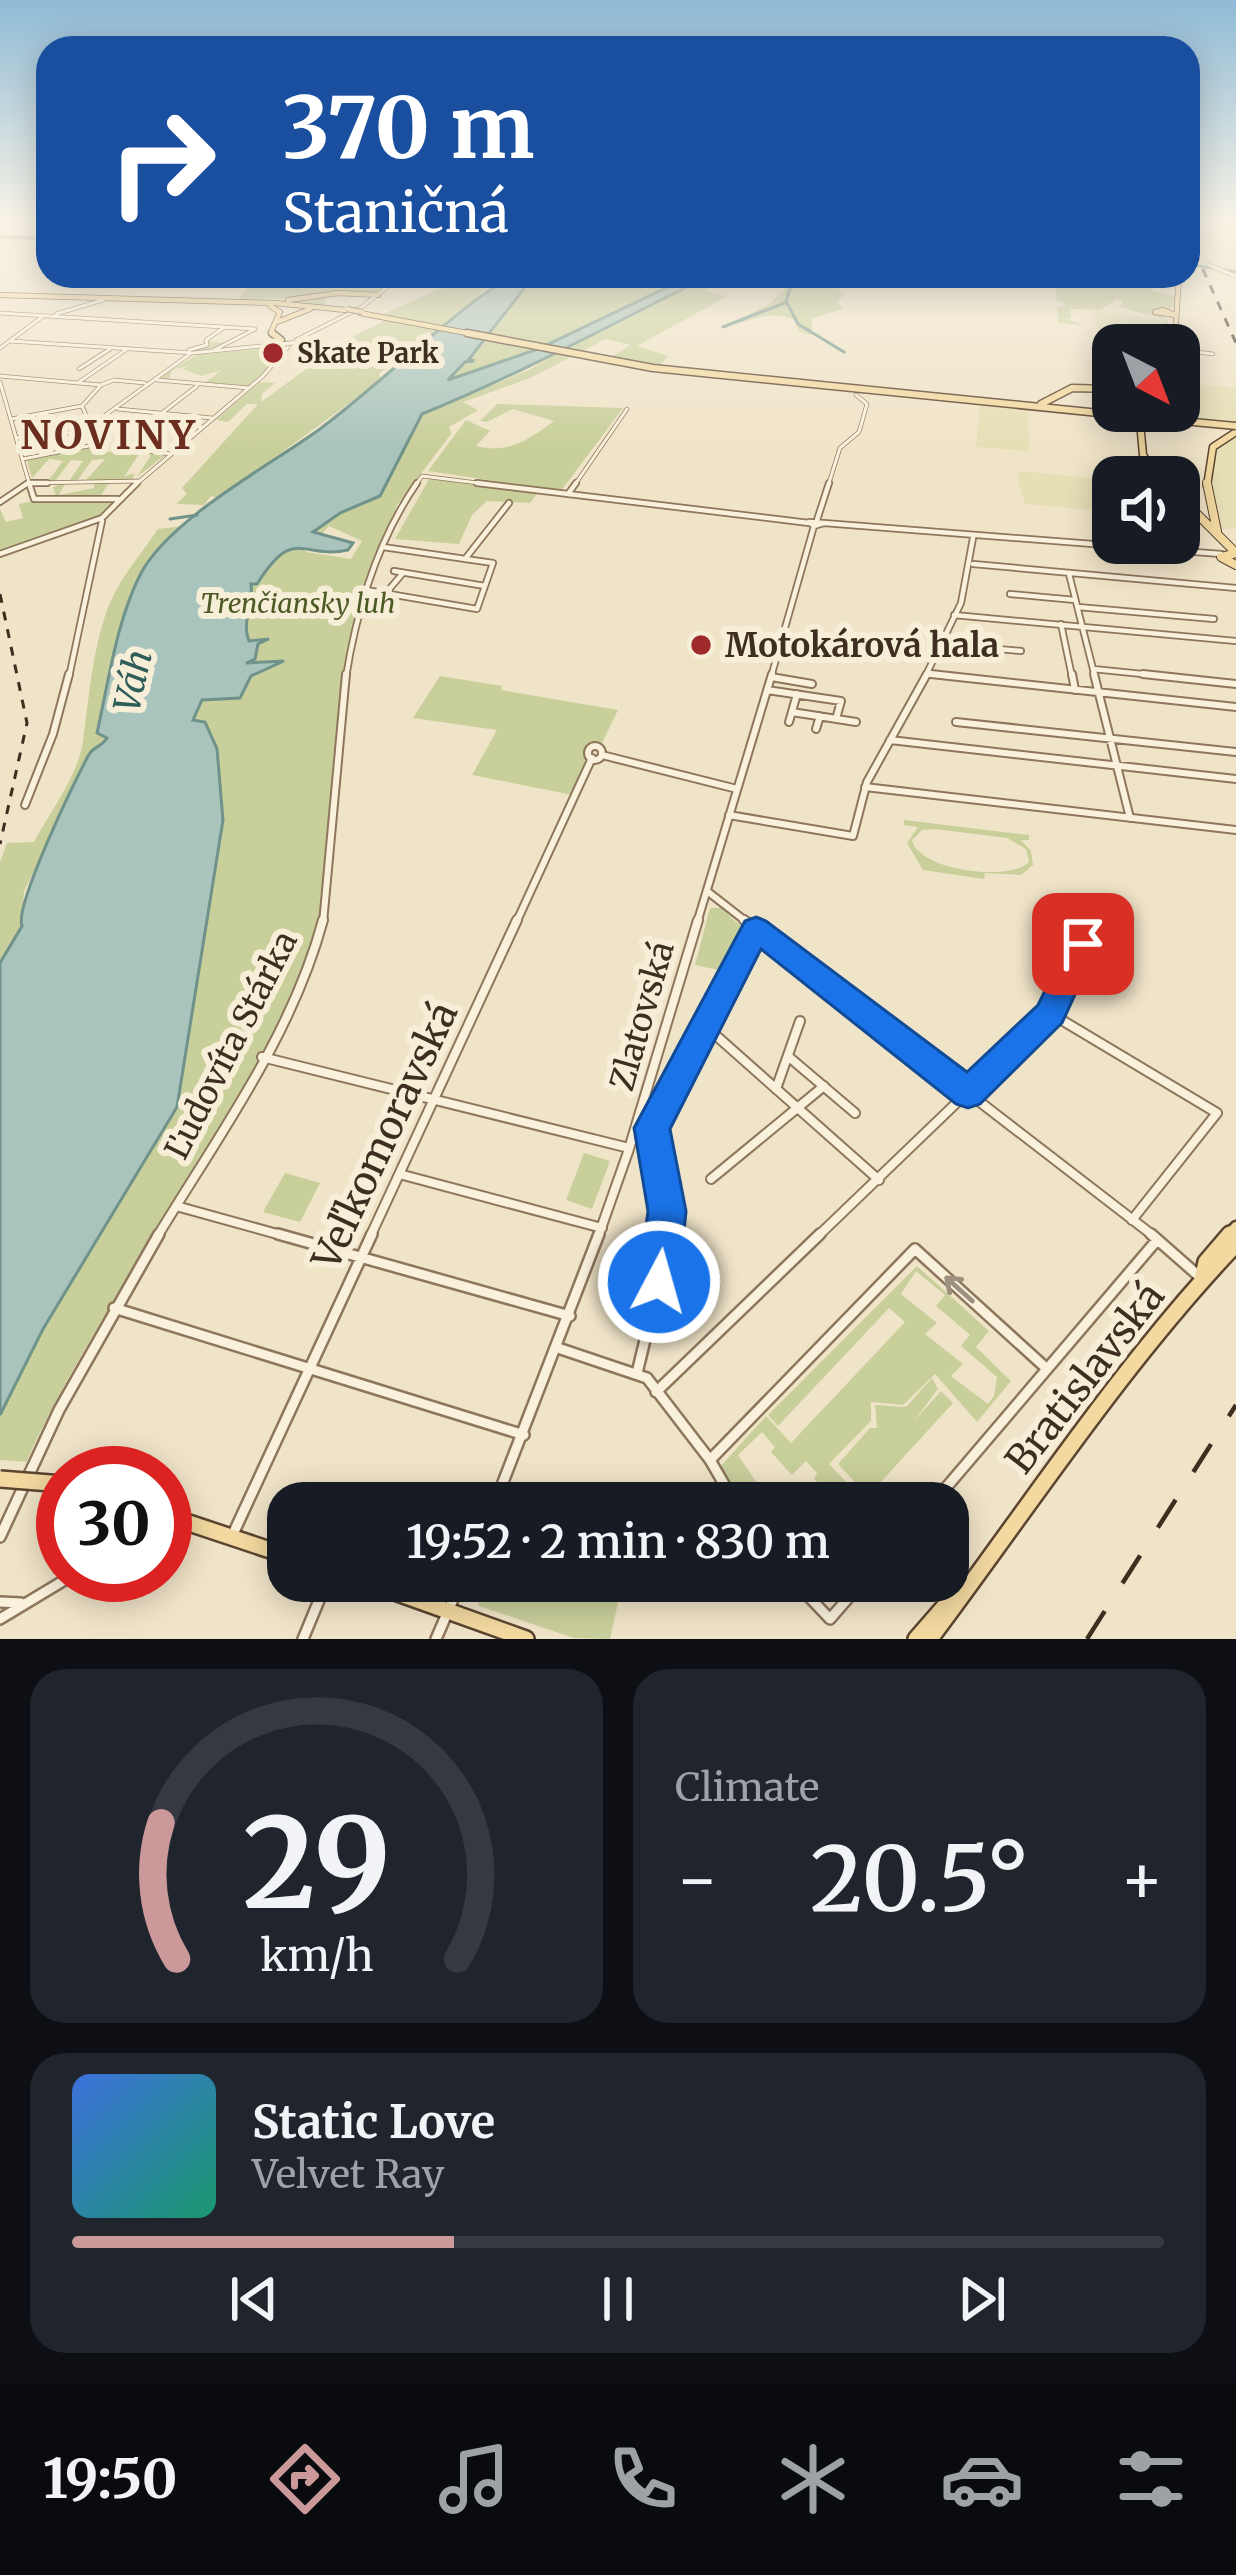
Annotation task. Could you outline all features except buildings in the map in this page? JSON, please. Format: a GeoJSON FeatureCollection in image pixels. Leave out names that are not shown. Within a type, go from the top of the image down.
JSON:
{"type":"FeatureCollection","features":[{"type":"Feature","properties":{"kind":"main road"},"geometry":{"type":"LineString","coordinates":[[0,295],[254,302],[336,294]]}},
{"type":"Feature","properties":{"kind":"main road"},"geometry":{"type":"LineString","coordinates":[[346,294],[325,300],[330,306],[360,313],[653,368],[1092,412]]}},
{"type":"Feature","properties":{"kind":"main road"},"geometry":{"type":"LineString","coordinates":[[371,294],[378,295]]}},
{"type":"Feature","properties":{"kind":"main road"},"geometry":{"type":"LineString","coordinates":[[1176,324],[1179,294]]}},
{"type":"Feature","properties":{"kind":"main road"},"geometry":{"type":"LineString","coordinates":[[120,298],[263,304],[280,312],[271,332],[279,343]]}},
{"type":"Feature","properties":{"kind":"main road"},"geometry":{"type":"LineString","coordinates":[[194,301],[346,310]]}},
{"type":"Feature","properties":{"kind":"main road"},"geometry":{"type":"LineString","coordinates":[[1172,324],[1168,314],[1179,302]]}},
{"type":"Feature","properties":{"kind":"main road"},"geometry":{"type":"LineString","coordinates":[[277,322],[310,309],[346,310]]}},
{"type":"Feature","properties":{"kind":"main road"},"geometry":{"type":"LineString","coordinates":[[820,385],[850,377],[871,390]]}},
{"type":"Feature","properties":{"kind":"main road"},"geometry":{"type":"LineString","coordinates":[[839,387],[856,395],[871,390]]}},
{"type":"Feature","properties":{"kind":"main road"},"geometry":{"type":"LineString","coordinates":[[1030,406],[1051,402],[1074,388],[1092,388]]}},
{"type":"Feature","properties":{"kind":"main road"},"geometry":{"type":"LineString","coordinates":[[1060,394],[1061,409]]}},
{"type":"Feature","properties":{"kind":"main road"},"geometry":{"type":"LineString","coordinates":[[1060,394],[1072,405],[1092,412]]}},
{"type":"Feature","properties":{"kind":"main road"},"geometry":{"type":"LineString","coordinates":[[1200,425],[1236,429]]}},
{"type":"Feature","properties":{"kind":"main road"},"geometry":{"type":"LineString","coordinates":[[1217,532],[1208,502],[1209,458],[1214,441],[1236,429]]}},
{"type":"Feature","properties":{"kind":"main road"},"geometry":{"type":"LineString","coordinates":[[1200,515],[1236,553],[1228,561],[1200,517]]}},
{"type":"Feature","properties":{"kind":"main road","name":"Bratislavská"},"geometry":{"type":"LineString","coordinates":[[1202,1280],[1206,1262],[1236,1227]]}},
{"type":"Feature","properties":{"kind":"main road","name":"Bratislavská"},"geometry":{"type":"LineString","coordinates":[[930,1639],[975,1573],[1202,1280],[1236,1244]]}},
{"type":"Feature","properties":{"kind":"main road"},"geometry":{"type":"LineString","coordinates":[[0,1479],[36,1482]]}},
{"type":"Feature","properties":{"kind":"main road"},"geometry":{"type":"LineString","coordinates":[[192,1524],[267,1549]]}},
{"type":"Feature","properties":{"kind":"main road","name":"Bratislavská"},"geometry":{"type":"LineString","coordinates":[[916,1639],[975,1573]]}},
{"type":"Feature","properties":{"kind":"main road"},"geometry":{"type":"LineString","coordinates":[[423,1602],[526,1639]]}},
{"type":"Feature","properties":{"kind":"street"},"geometry":{"type":"LineString","coordinates":[[10,341],[230,352],[296,340],[378,295]]}},
{"type":"Feature","properties":{"kind":"street"},"geometry":{"type":"LineString","coordinates":[[0,348],[44,317],[103,300]]}},
{"type":"Feature","properties":{"kind":"street"},"geometry":{"type":"LineString","coordinates":[[0,313],[255,329],[208,353]]}},
{"type":"Feature","properties":{"kind":"street"},"geometry":{"type":"LineString","coordinates":[[185,352],[207,345],[206,340],[225,326]]}},
{"type":"Feature","properties":{"kind":"street"},"geometry":{"type":"LineString","coordinates":[[2,553],[103,518],[138,481],[249,388],[288,347],[298,344],[296,340]]}},
{"type":"Feature","properties":{"kind":"street"},"geometry":{"type":"LineString","coordinates":[[279,343],[288,347]]}},
{"type":"Feature","properties":{"kind":"street"},"geometry":{"type":"LineString","coordinates":[[226,344],[230,352]]}},
{"type":"Feature","properties":{"kind":"street"},"geometry":{"type":"LineString","coordinates":[[102,346],[124,352]]}},
{"type":"Feature","properties":{"kind":"street"},"geometry":{"type":"LineString","coordinates":[[77,383],[130,347]]}},
{"type":"Feature","properties":{"kind":"street"},"geometry":{"type":"LineString","coordinates":[[79,369],[110,349]]}},
{"type":"Feature","properties":{"kind":"street"},"geometry":{"type":"LineString","coordinates":[[171,454],[133,447],[121,422],[104,416],[193,352]]}},
{"type":"Feature","properties":{"kind":"street"},"geometry":{"type":"LineString","coordinates":[[1200,352],[1213,354]]}},
{"type":"Feature","properties":{"kind":"street"},"geometry":{"type":"LineString","coordinates":[[154,379],[249,388]]}},
{"type":"Feature","properties":{"kind":"street"},"geometry":{"type":"LineString","coordinates":[[101,386],[0,380],[33,497],[42,501],[121,499]]}},
{"type":"Feature","properties":{"kind":"street"},"geometry":{"type":"LineString","coordinates":[[11,419],[82,406],[114,380],[148,384]]}},
{"type":"Feature","properties":{"kind":"street"},"geometry":{"type":"LineString","coordinates":[[162,413],[200,384]]}},
{"type":"Feature","properties":{"kind":"street","name":"Zlatovská"},"geometry":{"type":"LineString","coordinates":[[629,1148],[628,1152],[840,448],[859,432],[867,404],[856,395]]}},
{"type":"Feature","properties":{"kind":"street"},"geometry":{"type":"LineString","coordinates":[[23,459],[99,445],[82,406]]}},
{"type":"Feature","properties":{"kind":"street"},"geometry":{"type":"LineString","coordinates":[[114,408],[213,418]]}},
{"type":"Feature","properties":{"kind":"street"},"geometry":{"type":"LineString","coordinates":[[627,409],[568,494],[973,538],[1207,554],[1228,561]]}},
{"type":"Feature","properties":{"kind":"street"},"geometry":{"type":"LineString","coordinates":[[165,427],[203,427]]}},
{"type":"Feature","properties":{"kind":"street"},"geometry":{"type":"LineString","coordinates":[[16,438],[64,429],[68,433]]}},
{"type":"Feature","properties":{"kind":"street","name":"Ľudovíta Stárka"},"geometry":{"type":"LineString","coordinates":[[0,1537],[34,1454],[299,986],[326,913],[341,714],[366,590],[403,502],[422,476],[568,494]]}},
{"type":"Feature","properties":{"kind":"street"},"geometry":{"type":"LineString","coordinates":[[0,502],[29,483],[138,481]]}},
{"type":"Feature","properties":{"kind":"street"},"geometry":{"type":"LineString","coordinates":[[465,559],[509,503]]}},
{"type":"Feature","properties":{"kind":"street"},"geometry":{"type":"LineString","coordinates":[[25,805],[62,716],[103,518]]}},
{"type":"Feature","properties":{"kind":"street"},"geometry":{"type":"LineString","coordinates":[[730,815],[853,836],[865,787],[944,644],[973,564],[973,538]]}},
{"type":"Feature","properties":{"kind":"street"},"geometry":{"type":"LineString","coordinates":[[366,590],[477,609],[494,563],[383,547]]}},
{"type":"Feature","properties":{"kind":"street"},"geometry":{"type":"LineString","coordinates":[[973,564],[1236,588]]}},
{"type":"Feature","properties":{"kind":"street"},"geometry":{"type":"LineString","coordinates":[[394,571],[485,586]]}},
{"type":"Feature","properties":{"kind":"street"},"geometry":{"type":"LineString","coordinates":[[386,593],[404,572]]}},
{"type":"Feature","properties":{"kind":"street"},"geometry":{"type":"LineString","coordinates":[[1069,574],[1130,818]]}},
{"type":"Feature","properties":{"kind":"street"},"geometry":{"type":"LineString","coordinates":[[1010,594],[1214,619]]}},
{"type":"Feature","properties":{"kind":"street"},"geometry":{"type":"LineString","coordinates":[[954,615],[1236,641]]}},
{"type":"Feature","properties":{"kind":"street"},"geometry":{"type":"LineString","coordinates":[[1060,624],[1075,690]]}},
{"type":"Feature","properties":{"kind":"street"},"geometry":{"type":"LineString","coordinates":[[944,644],[1021,651]]}},
{"type":"Feature","properties":{"kind":"street"},"geometry":{"type":"LineString","coordinates":[[1093,669],[1236,684]]}},
{"type":"Feature","properties":{"kind":"street"},"geometry":{"type":"LineString","coordinates":[[928,674],[1236,706]]}},
{"type":"Feature","properties":{"kind":"street"},"geometry":{"type":"LineString","coordinates":[[771,677],[812,684]]}},
{"type":"Feature","properties":{"kind":"street"},"geometry":{"type":"LineString","coordinates":[[767,690],[841,701],[836,719]]}},
{"type":"Feature","properties":{"kind":"street"},"geometry":{"type":"LineString","coordinates":[[789,722],[797,694]]}},
{"type":"Feature","properties":{"kind":"street"},"geometry":{"type":"LineString","coordinates":[[792,712],[856,722]]}},
{"type":"Feature","properties":{"kind":"street"},"geometry":{"type":"LineString","coordinates":[[804,725],[807,714]]}},
{"type":"Feature","properties":{"kind":"street"},"geometry":{"type":"LineString","coordinates":[[816,730],[820,716]]}},
{"type":"Feature","properties":{"kind":"street"},"geometry":{"type":"LineString","coordinates":[[956,722],[1236,752]]}},
{"type":"Feature","properties":{"kind":"street"},"geometry":{"type":"LineString","coordinates":[[890,740],[1236,778]]}},
{"type":"Feature","properties":{"kind":"street","name":"Veľkomoravská"},"geometry":{"type":"LineString","coordinates":[[231,1538],[592,758],[602,754],[737,789]]}},
{"type":"Feature","properties":{"kind":"street"},"geometry":{"type":"LineString","coordinates":[[865,787],[1236,830]]}},
{"type":"Feature","properties":{"kind":"street"},"geometry":{"type":"LineString","coordinates":[[707,891],[1189,1264],[1202,1280]]}},
{"type":"Feature","properties":{"kind":"street"},"geometry":{"type":"LineString","coordinates":[[637,1372],[659,1282],[667,1211],[652,1128],[756,929]]}},
{"type":"Feature","properties":{"kind":"street"},"geometry":{"type":"LineString","coordinates":[[656,1392],[1050,1013],[1083,944]]}},
{"type":"Feature","properties":{"kind":"street"},"geometry":{"type":"LineString","coordinates":[[1050,1013],[1217,1113],[1132,1220]]}},
{"type":"Feature","properties":{"kind":"street"},"geometry":{"type":"LineString","coordinates":[[776,1088],[800,1021]]}},
{"type":"Feature","properties":{"kind":"street"},"geometry":{"type":"LineString","coordinates":[[703,1024],[879,1180]]}},
{"type":"Feature","properties":{"kind":"street"},"geometry":{"type":"LineString","coordinates":[[788,1057],[855,1113]]}},
{"type":"Feature","properties":{"kind":"street"},"geometry":{"type":"LineString","coordinates":[[262,1058],[629,1148]]}},
{"type":"Feature","properties":{"kind":"street"},"geometry":{"type":"LineString","coordinates":[[711,1179],[824,1086]]}},
{"type":"Feature","properties":{"kind":"street"},"geometry":{"type":"LineString","coordinates":[[642,1112],[658,1118]]}},
{"type":"Feature","properties":{"kind":"street","name":"Zlatovská"},"geometry":{"type":"LineString","coordinates":[[504,1482],[629,1148]]}},
{"type":"Feature","properties":{"kind":"street"},"geometry":{"type":"LineString","coordinates":[[402,1175],[602,1228]]}},
{"type":"Feature","properties":{"kind":"street"},"geometry":{"type":"LineString","coordinates":[[176,1206],[570,1316]]}},
{"type":"Feature","properties":{"kind":"street"},"geometry":{"type":"LineString","coordinates":[[951,1482],[1157,1240]]}},
{"type":"Feature","properties":{"kind":"street"},"geometry":{"type":"LineString","coordinates":[[710,1460],[914,1249],[1046,1368]]}},
{"type":"Feature","properties":{"kind":"street"},"geometry":{"type":"LineString","coordinates":[[114,1308],[524,1436]]}},
{"type":"Feature","properties":{"kind":"street"},"geometry":{"type":"LineString","coordinates":[[558,1348],[637,1372],[723,1482]]}},
{"type":"Feature","properties":{"kind":"street"},"geometry":{"type":"LineString","coordinates":[[0,1619],[36,1597]]}},
{"type":"Feature","properties":{"kind":"street"},"geometry":{"type":"LineString","coordinates":[[0,1602],[25,1603]]}},
{"type":"Feature","properties":{"kind":"street"},"geometry":{"type":"LineString","coordinates":[[303,1639],[318,1602]]}},
{"type":"Feature","properties":{"kind":"street"},"geometry":{"type":"LineString","coordinates":[[436,1639],[452,1602]]}},
{"type":"Feature","properties":{"kind":"street"},"geometry":{"type":"LineString","coordinates":[[814,1602],[830,1619],[845,1602]]}},
{"type":"Feature","properties":{"kind":"shaded area"},"geometry":{"type":"Polygon","coordinates":[[[1092,312],[1161,320],[1164,324],[1095,324],[1092,312]]]}},
{"type":"Feature","properties":{"kind":"shaded area"},"geometry":{"type":"Polygon","coordinates":[[[1200,385],[1236,387],[1236,425],[1200,422],[1200,385]]]}},
{"type":"Feature","properties":{"kind":"shaded area"},"geometry":{"type":"Polygon","coordinates":[[[980,402],[1028,407],[1029,451],[976,447],[980,402]]]}},
{"type":"Feature","properties":{"kind":"shaded area"},"geometry":{"type":"Polygon","coordinates":[[[1236,433],[1236,528],[1223,529],[1212,502],[1215,443],[1236,433]]]}},
{"type":"Feature","properties":{"kind":"shaded area"},"geometry":{"type":"Polygon","coordinates":[[[1020,471],[1092,478],[1092,510],[1025,504],[1017,478],[1020,471]]]}},
{"type":"Feature","properties":{"kind":"green space"},"geometry":{"type":"Polygon","coordinates":[[[243,294],[332,294],[324,298],[326,306],[277,302],[305,298],[239,299],[243,294]]]}},
{"type":"Feature","properties":{"kind":"green space"},"geometry":{"type":"Polygon","coordinates":[[[428,294],[481,296],[435,336],[427,332],[379,374],[381,380],[219,498],[211,496],[204,505],[176,504],[187,494],[182,488],[258,404],[247,404],[228,422],[216,420],[260,382],[275,383],[262,394],[261,402],[346,340],[392,317],[383,314],[428,294]]]}},
{"type":"Feature","properties":{"kind":"green space"},"geometry":{"type":"Polygon","coordinates":[[[652,294],[538,349],[446,381],[470,358],[514,297],[652,294]]]}},
{"type":"Feature","properties":{"kind":"green space","name":"Trenčiansky luh"},"geometry":{"type":"Polygon","coordinates":[[[670,294],[728,296],[637,346],[668,356],[659,367],[608,359],[631,345],[606,339],[530,378],[463,402],[478,410],[449,427],[451,434],[397,505],[364,605],[360,605],[347,668],[334,754],[327,883],[312,946],[250,1079],[95,1332],[26,1462],[0,1460],[0,1415],[43,1329],[177,1107],[223,820],[192,720],[202,699],[240,698],[251,676],[280,664],[244,663],[255,659],[258,644],[268,642],[248,641],[244,634],[250,584],[257,583],[287,549],[300,545],[306,552],[351,559],[362,541],[329,526],[320,536],[312,533],[340,513],[422,414],[531,369],[572,343],[670,294]]]}},
{"type":"Feature","properties":{"kind":"green space"},"geometry":{"type":"Polygon","coordinates":[[[779,294],[843,296],[837,301],[843,309],[812,318],[812,335],[799,332],[794,320],[776,315],[724,326],[768,305],[779,294]]]}},
{"type":"Feature","properties":{"kind":"green space"},"geometry":{"type":"Polygon","coordinates":[[[1057,294],[1176,296],[1163,316],[1169,324],[1120,307],[1123,302],[1117,299],[1100,310],[1070,309],[1071,319],[1062,318],[1084,325],[1059,323],[1057,308],[1066,305],[1057,294]]]}},
{"type":"Feature","properties":{"kind":"green space"},"geometry":{"type":"Polygon","coordinates":[[[207,341],[225,343],[205,354],[297,342],[283,346],[272,365],[247,387],[204,383],[222,370],[201,376],[183,369],[188,366],[172,370],[201,352],[188,351],[208,345],[207,341]]]}},
{"type":"Feature","properties":{"kind":"green space"},"geometry":{"type":"Polygon","coordinates":[[[497,404],[623,408],[561,491],[428,471],[466,420],[490,431],[476,446],[498,448],[527,439],[554,421],[513,409],[480,421],[497,404]]]}},
{"type":"Feature","properties":{"kind":"green space"},"geometry":{"type":"Polygon","coordinates":[[[97,445],[97,454],[129,448],[165,455],[137,477],[151,455],[139,454],[124,477],[134,473],[133,479],[110,481],[100,497],[56,497],[53,487],[65,483],[59,495],[94,488],[94,481],[86,480],[105,459],[92,460],[77,481],[69,481],[83,461],[71,460],[55,481],[48,481],[63,461],[49,459],[32,478],[27,460],[97,445]]]}},
{"type":"Feature","properties":{"kind":"green space"},"geometry":{"type":"Polygon","coordinates":[[[429,479],[539,491],[530,503],[487,501],[472,515],[459,544],[395,539],[429,479]]]}},
{"type":"Feature","properties":{"kind":"green space"},"geometry":{"type":"Polygon","coordinates":[[[19,504],[114,504],[103,516],[0,551],[0,509],[6,522],[23,518],[19,504]]]}},
{"type":"Feature","properties":{"kind":"green space"},"geometry":{"type":"Polygon","coordinates":[[[183,526],[143,569],[125,612],[97,733],[107,737],[95,749],[24,891],[22,926],[0,963],[0,862],[7,843],[34,842],[76,766],[97,647],[116,591],[158,529],[183,526]]]}},
{"type":"Feature","properties":{"kind":"green space"},"geometry":{"type":"Polygon","coordinates":[[[440,676],[618,710],[602,743],[596,742],[573,795],[472,775],[497,730],[413,718],[440,676]]]}},
{"type":"Feature","properties":{"kind":"green space"},"geometry":{"type":"Polygon","coordinates":[[[904,820],[1029,835],[1029,840],[1021,840],[1031,851],[1033,865],[1021,875],[985,873],[984,879],[923,870],[907,843],[918,827],[904,825],[904,820]],[[935,829],[922,830],[912,840],[930,859],[986,872],[1029,862],[1026,849],[1007,838],[935,829]]]}},
{"type":"Feature","properties":{"kind":"green space"},"geometry":{"type":"Polygon","coordinates":[[[710,908],[721,908],[745,930],[741,949],[727,972],[695,965],[710,908]]]}},
{"type":"Feature","properties":{"kind":"green space"},"geometry":{"type":"Polygon","coordinates":[[[584,1153],[610,1161],[592,1209],[566,1200],[584,1153]]]}},
{"type":"Feature","properties":{"kind":"green space"},"geometry":{"type":"Polygon","coordinates":[[[285,1173],[320,1183],[300,1222],[263,1212],[285,1173]]]}},
{"type":"Feature","properties":{"kind":"green space"},"geometry":{"type":"Polygon","coordinates":[[[917,1266],[989,1331],[976,1347],[1011,1381],[977,1422],[935,1374],[903,1405],[871,1402],[871,1421],[829,1464],[846,1482],[817,1482],[817,1473],[806,1461],[792,1475],[771,1452],[775,1447],[762,1432],[738,1455],[756,1482],[727,1482],[719,1468],[766,1416],[791,1443],[905,1322],[889,1308],[778,1426],[768,1415],[917,1266]],[[916,1271],[901,1294],[937,1323],[925,1334],[963,1364],[951,1376],[988,1404],[997,1377],[961,1346],[970,1335],[936,1306],[945,1295],[916,1271]]]}},
{"type":"Feature","properties":{"kind":"green space"},"geometry":{"type":"Polygon","coordinates":[[[932,1378],[938,1389],[914,1421],[941,1391],[953,1403],[881,1482],[855,1482],[838,1464],[870,1428],[877,1428],[875,1405],[906,1407],[932,1378]]]}},
{"type":"Feature","properties":{"kind":"green space"},"geometry":{"type":"Polygon","coordinates":[[[478,1602],[618,1602],[610,1639],[574,1638],[478,1602]]]}},
{"type":"Feature","properties":{"kind":"water","name":"Váh"},"geometry":{"type":"Polygon","coordinates":[[[483,294],[520,294],[469,359],[474,361],[465,362],[448,380],[538,349],[652,294],[672,294],[422,414],[380,496],[340,513],[313,532],[353,543],[348,550],[290,550],[257,584],[251,584],[249,641],[269,639],[258,644],[255,659],[246,663],[284,661],[251,676],[240,698],[202,700],[193,720],[205,722],[217,749],[223,820],[177,1107],[43,1329],[0,1415],[0,963],[22,926],[27,895],[71,791],[90,753],[107,738],[97,733],[132,592],[174,532],[320,429],[483,294]]]}},
{"type":"Feature","properties":{"kind":"waterway"},"geometry":{"type":"LineString","coordinates":[[787,302],[788,294]]}},
{"type":"Feature","properties":{"kind":"waterway"},"geometry":{"type":"LineString","coordinates":[[723,327],[787,302]]}},
{"type":"Feature","properties":{"kind":"waterway"},"geometry":{"type":"LineString","coordinates":[[787,302],[798,324],[844,352]]}},
{"type":"Feature","properties":{"kind":"waterway"},"geometry":{"type":"LineString","coordinates":[[170,519],[197,515]]}},
{"type":"Feature","properties":{"kind":"railway"},"geometry":{"type":"LineString","coordinates":[[1214,294],[1236,343]]}},
{"type":"Feature","properties":{"kind":"railway"},"geometry":{"type":"LineString","coordinates":[[0,594],[27,723],[0,844]]}},
{"type":"Feature","properties":{"kind":"railway"},"geometry":{"type":"LineString","coordinates":[[1087,1639],[1236,1405]]}},
{"type":"Feature","properties":{"kind":"place","name":"Skate Park"},"geometry":{"type":"Point","coordinates":[273,353]}},
{"type":"Feature","properties":{"kind":"place","name":"Motokárová hala"},"geometry":{"type":"Point","coordinates":[701,645]}},
{"type":"Feature","properties":{"kind":"district","name":"NOVINY"},"geometry":{"type":"Point","coordinates":[109,435]}},
{"type":"Feature","properties":{"kind":"route"},"geometry":{"type":"LineString","coordinates":[[659,1282],[667,1211],[652,1128],[724,982],[756,929],[968,1093],[1050,1013],[1083,944]]}}]}
